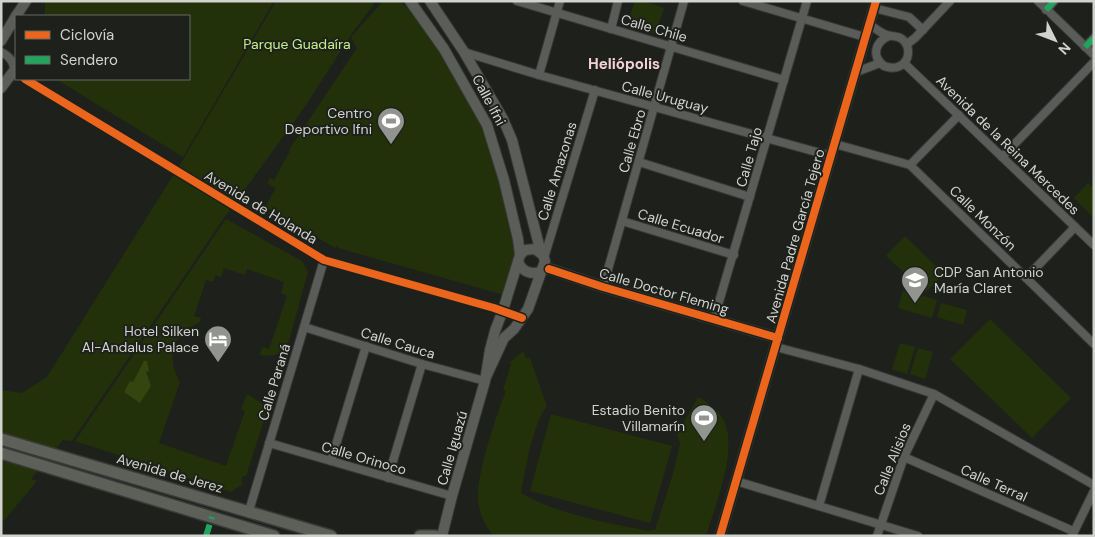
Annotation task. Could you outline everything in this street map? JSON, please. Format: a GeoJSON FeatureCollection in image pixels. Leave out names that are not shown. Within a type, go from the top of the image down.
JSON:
{"type":"FeatureCollection","features":[{"type":"Feature","properties":{"kind":"main road","name":"Calle Ifni"},"geometry":{"type":"LineString","coordinates":[[410,1],[444,49],[487,124],[506,188],[518,240],[519,258]]}},
{"type":"Feature","properties":{"kind":"main road","name":"Calle Ifni"},"geometry":{"type":"LineString","coordinates":[[430,1],[464,52],[503,119],[512,140],[542,263]]}},
{"type":"Feature","properties":{"kind":"main road"},"geometry":{"type":"LineString","coordinates":[[22,2],[26,15]]}},
{"type":"Feature","properties":{"kind":"main road"},"geometry":{"type":"LineString","coordinates":[[16,15],[22,2]]}},
{"type":"Feature","properties":{"kind":"main road","name":"Avenida Padre García Tejero"},"geometry":{"type":"LineString","coordinates":[[720,536],[875,4]]}},
{"type":"Feature","properties":{"kind":"main road"},"geometry":{"type":"LineString","coordinates":[[1,41],[15,18]]}},
{"type":"Feature","properties":{"kind":"main road"},"geometry":{"type":"LineString","coordinates":[[1,88],[15,72]]}},
{"type":"Feature","properties":{"kind":"main road"},"geometry":{"type":"LineString","coordinates":[[535,249],[542,263],[533,273],[526,271],[519,258],[525,250],[535,249]]}},
{"type":"Feature","properties":{"kind":"main road","name":"Calle Iguazú"},"geometry":{"type":"LineString","coordinates":[[486,379],[495,331],[519,258]]}},
{"type":"Feature","properties":{"kind":"main road","name":"Calle Iguazú"},"geometry":{"type":"LineString","coordinates":[[435,534],[452,496],[486,379],[504,338],[522,318],[533,297],[542,263]]}},
{"type":"Feature","properties":{"kind":"main road","name":"Calle Doctor Fleming"},"geometry":{"type":"LineString","coordinates":[[542,263],[603,287],[714,319],[777,343]]}},
{"type":"Feature","properties":{"kind":"main road","name":"Avenida de Jerez"},"geometry":{"type":"LineString","coordinates":[[1,439],[331,536]]}},
{"type":"Feature","properties":{"kind":"main road"},"geometry":{"type":"LineString","coordinates":[[1,453],[274,536]]}},
{"type":"Feature","properties":{"kind":"street","name":"Calle Chile"},"geometry":{"type":"LineString","coordinates":[[517,1],[784,80]]}},
{"type":"Feature","properties":{"kind":"street"},"geometry":{"type":"LineString","coordinates":[[539,75],[560,1]]}},
{"type":"Feature","properties":{"kind":"street"},"geometry":{"type":"LineString","coordinates":[[611,29],[618,1]]}},
{"type":"Feature","properties":{"kind":"street","name":"Calle Ebro"},"geometry":{"type":"LineString","coordinates":[[603,287],[684,1]]}},
{"type":"Feature","properties":{"kind":"street"},"geometry":{"type":"LineString","coordinates":[[742,1],[866,37]]}},
{"type":"Feature","properties":{"kind":"street","name":"Calle Tajo"},"geometry":{"type":"LineString","coordinates":[[714,319],[807,1]]}},
{"type":"Feature","properties":{"kind":"street"},"geometry":{"type":"LineString","coordinates":[[907,44],[950,1]]}},
{"type":"Feature","properties":{"kind":"street"},"geometry":{"type":"LineString","coordinates":[[1038,1],[1094,55]]}},
{"type":"Feature","properties":{"kind":"street"},"geometry":{"type":"LineString","coordinates":[[1046,10],[1054,1]]}},
{"type":"Feature","properties":{"kind":"street"},"geometry":{"type":"LineString","coordinates":[[875,4],[909,17],[923,30]]}},
{"type":"Feature","properties":{"kind":"street"},"geometry":{"type":"LineString","coordinates":[[870,24],[876,30],[889,36]]}},
{"type":"Feature","properties":{"kind":"street"},"geometry":{"type":"LineString","coordinates":[[896,36],[907,44],[908,57],[904,63],[895,68],[889,68],[880,63],[876,57],[876,50],[882,38],[896,36]]}},
{"type":"Feature","properties":{"kind":"street"},"geometry":{"type":"LineString","coordinates":[[1086,47],[1094,38]]}},
{"type":"Feature","properties":{"kind":"street"},"geometry":{"type":"LineString","coordinates":[[1,52],[10,57],[15,68]]}},
{"type":"Feature","properties":{"kind":"street","name":"Calle Uruguay"},"geometry":{"type":"LineString","coordinates":[[464,52],[539,75],[831,156]]}},
{"type":"Feature","properties":{"kind":"street"},"geometry":{"type":"LineString","coordinates":[[1002,156],[1094,62]]}},
{"type":"Feature","properties":{"kind":"street"},"geometry":{"type":"LineString","coordinates":[[856,72],[880,63]]}},
{"type":"Feature","properties":{"kind":"street","name":"Avenida de la Reina Mercedes"},"geometry":{"type":"LineString","coordinates":[[904,63],[1094,245]]}},
{"type":"Feature","properties":{"kind":"street","name":"Avenida de Holanda"},"geometry":{"type":"LineString","coordinates":[[27,80],[324,260],[503,310],[522,318]]}},
{"type":"Feature","properties":{"kind":"street","name":"Calle Amazonas"},"geometry":{"type":"LineString","coordinates":[[542,263],[595,90]]}},
{"type":"Feature","properties":{"kind":"street"},"geometry":{"type":"LineString","coordinates":[[910,165],[959,115]]}},
{"type":"Feature","properties":{"kind":"street","name":"Calle Monzón"},"geometry":{"type":"LineString","coordinates":[[835,144],[910,165],[1094,344]]}},
{"type":"Feature","properties":{"kind":"street"},"geometry":{"type":"LineString","coordinates":[[639,162],[750,197]]}},
{"type":"Feature","properties":{"kind":"street","name":"Calle Ecuador"},"geometry":{"type":"LineString","coordinates":[[622,221],[734,255]]}},
{"type":"Feature","properties":{"kind":"street"},"geometry":{"type":"LineString","coordinates":[[1026,278],[1075,227]]}},
{"type":"Feature","properties":{"kind":"street","name":"Calle Paraná"},"geometry":{"type":"LineString","coordinates":[[248,512],[324,260]]}},
{"type":"Feature","properties":{"kind":"street","name":"Calle Cauca"},"geometry":{"type":"LineString","coordinates":[[304,327],[422,364],[486,379]]}},
{"type":"Feature","properties":{"kind":"street"},"geometry":{"type":"LineString","coordinates":[[777,343],[934,394],[1094,486]]}},
{"type":"Feature","properties":{"kind":"street"},"geometry":{"type":"LineString","coordinates":[[331,461],[366,346]]}},
{"type":"Feature","properties":{"kind":"street"},"geometry":{"type":"LineString","coordinates":[[388,478],[422,364]]}},
{"type":"Feature","properties":{"kind":"street"},"geometry":{"type":"LineString","coordinates":[[819,506],[859,369]]}},
{"type":"Feature","properties":{"kind":"street","name":"Calle Alisios"},"geometry":{"type":"LineString","coordinates":[[877,536],[904,457],[934,394]]}},
{"type":"Feature","properties":{"kind":"street","name":"Calle Orinoco"},"geometry":{"type":"LineString","coordinates":[[269,443],[452,496]]}},
{"type":"Feature","properties":{"kind":"street","name":"Calle Terral"},"geometry":{"type":"LineString","coordinates":[[904,457],[1073,534]]}},
{"type":"Feature","properties":{"kind":"street"},"geometry":{"type":"LineString","coordinates":[[736,481],[918,536]]}},
{"type":"Feature","properties":{"kind":"street"},"geometry":{"type":"LineString","coordinates":[[1073,534],[1094,492]]}},
{"type":"Feature","properties":{"kind":"green space"},"geometry":{"type":"Polygon","coordinates":[[[45,1],[274,1],[183,157],[58,80],[190,80],[190,15],[45,15],[45,1]]]}},
{"type":"Feature","properties":{"kind":"green space","name":"Parque Guadaíra"},"geometry":{"type":"Polygon","coordinates":[[[276,1],[376,1],[353,32],[304,108],[224,218],[72,441],[63,440],[31,479],[37,481],[1,524],[1,390],[22,393],[47,377],[184,158],[276,1]]]}},
{"type":"Feature","properties":{"kind":"green space","name":"Centro Deportivo Ifni"},"geometry":{"type":"Polygon","coordinates":[[[383,1],[400,1],[413,14],[441,52],[488,136],[516,249],[504,295],[338,248],[337,245],[335,248],[265,207],[276,188],[267,183],[270,178],[274,180],[289,150],[357,48],[351,37],[383,1]]]}},
{"type":"Feature","properties":{"kind":"green space"},"geometry":{"type":"Polygon","coordinates":[[[635,1],[644,1],[664,8],[655,34],[627,26],[635,1]]]}},
{"type":"Feature","properties":{"kind":"green space"},"geometry":{"type":"Polygon","coordinates":[[[1088,183],[1094,188],[1094,218],[1074,198],[1088,183]]]}},
{"type":"Feature","properties":{"kind":"green space"},"geometry":{"type":"Polygon","coordinates":[[[226,219],[302,261],[308,272],[287,348],[280,352],[271,356],[260,355],[262,347],[269,349],[287,296],[281,293],[284,282],[247,269],[245,275],[224,268],[221,277],[216,275],[213,282],[206,280],[194,316],[201,318],[200,322],[183,332],[174,347],[173,364],[180,382],[159,443],[226,466],[245,411],[241,409],[247,394],[263,404],[267,411],[246,476],[243,476],[241,482],[244,483],[231,492],[75,441],[226,219]]]}},
{"type":"Feature","properties":{"kind":"green space"},"geometry":{"type":"Polygon","coordinates":[[[905,236],[944,274],[926,292],[886,256],[905,236]]]}},
{"type":"Feature","properties":{"kind":"green space"},"geometry":{"type":"Polygon","coordinates":[[[903,290],[937,300],[932,318],[898,308],[903,290]]]}},
{"type":"Feature","properties":{"kind":"green space"},"geometry":{"type":"Polygon","coordinates":[[[941,303],[967,310],[963,325],[937,317],[941,303]]]}},
{"type":"Feature","properties":{"kind":"green space"},"geometry":{"type":"Polygon","coordinates":[[[990,319],[1071,398],[1032,438],[950,359],[990,319]]]}},
{"type":"Feature","properties":{"kind":"green space"},"geometry":{"type":"Polygon","coordinates":[[[900,343],[915,347],[907,374],[892,369],[900,343]]]}},
{"type":"Feature","properties":{"kind":"green space"},"geometry":{"type":"Polygon","coordinates":[[[918,348],[933,352],[925,379],[910,374],[918,348]]]}},
{"type":"Feature","properties":{"kind":"green space","name":"Estadio Benito Villamarín"},"geometry":{"type":"Polygon","coordinates":[[[523,351],[526,358],[530,358],[547,406],[534,435],[521,493],[551,507],[583,517],[648,531],[655,530],[672,477],[680,444],[677,435],[698,397],[717,411],[725,423],[728,435],[727,464],[706,536],[494,536],[485,524],[480,510],[478,489],[480,476],[492,430],[506,391],[503,390],[511,364],[509,363],[523,351]]]}},
{"type":"Feature","properties":{"kind":"green space","name":"Estadio Benito Villamarín"},"geometry":{"type":"Polygon","coordinates":[[[551,414],[672,446],[650,523],[530,491],[551,414]]]}},
{"type":"Feature","properties":{"kind":"shaded area"},"geometry":{"type":"Polygon","coordinates":[[[144,361],[147,361],[149,371],[146,372],[151,386],[140,403],[124,392],[130,381],[133,382],[144,361]]]}},
{"type":"Feature","properties":{"kind":"marked path"},"geometry":{"type":"LineString","coordinates":[[1046,10],[1054,1]]}},
{"type":"Feature","properties":{"kind":"marked path"},"geometry":{"type":"LineString","coordinates":[[1085,47],[1094,38]]}},
{"type":"Feature","properties":{"kind":"marked path"},"geometry":{"type":"LineString","coordinates":[[206,536],[212,517]]}},
{"type":"Feature","properties":{"kind":"cycle path"},"geometry":{"type":"LineString","coordinates":[[720,536],[876,1]]}},
{"type":"Feature","properties":{"kind":"cycle path"},"geometry":{"type":"LineString","coordinates":[[27,80],[324,260],[494,308],[522,318]]}},
{"type":"Feature","properties":{"kind":"cycle path"},"geometry":{"type":"LineString","coordinates":[[549,269],[603,287],[778,338]]}},
{"type":"Feature","properties":{"kind":"place","name":"Centro Deportivo Ifni"},"geometry":{"type":"Point","coordinates":[391,145]}},
{"type":"Feature","properties":{"kind":"place","name":"CDP San Antonio María Claret"},"geometry":{"type":"Point","coordinates":[915,304]}},
{"type":"Feature","properties":{"kind":"place","name":"Hotel Silken Al-Andalus Palace"},"geometry":{"type":"Point","coordinates":[218,363]}},
{"type":"Feature","properties":{"kind":"place","name":"Estadio Benito Villamarín"},"geometry":{"type":"Point","coordinates":[704,442]}},
{"type":"Feature","properties":{"kind":"district","name":"Heliópolis"},"geometry":{"type":"Point","coordinates":[624,64]}}]}
